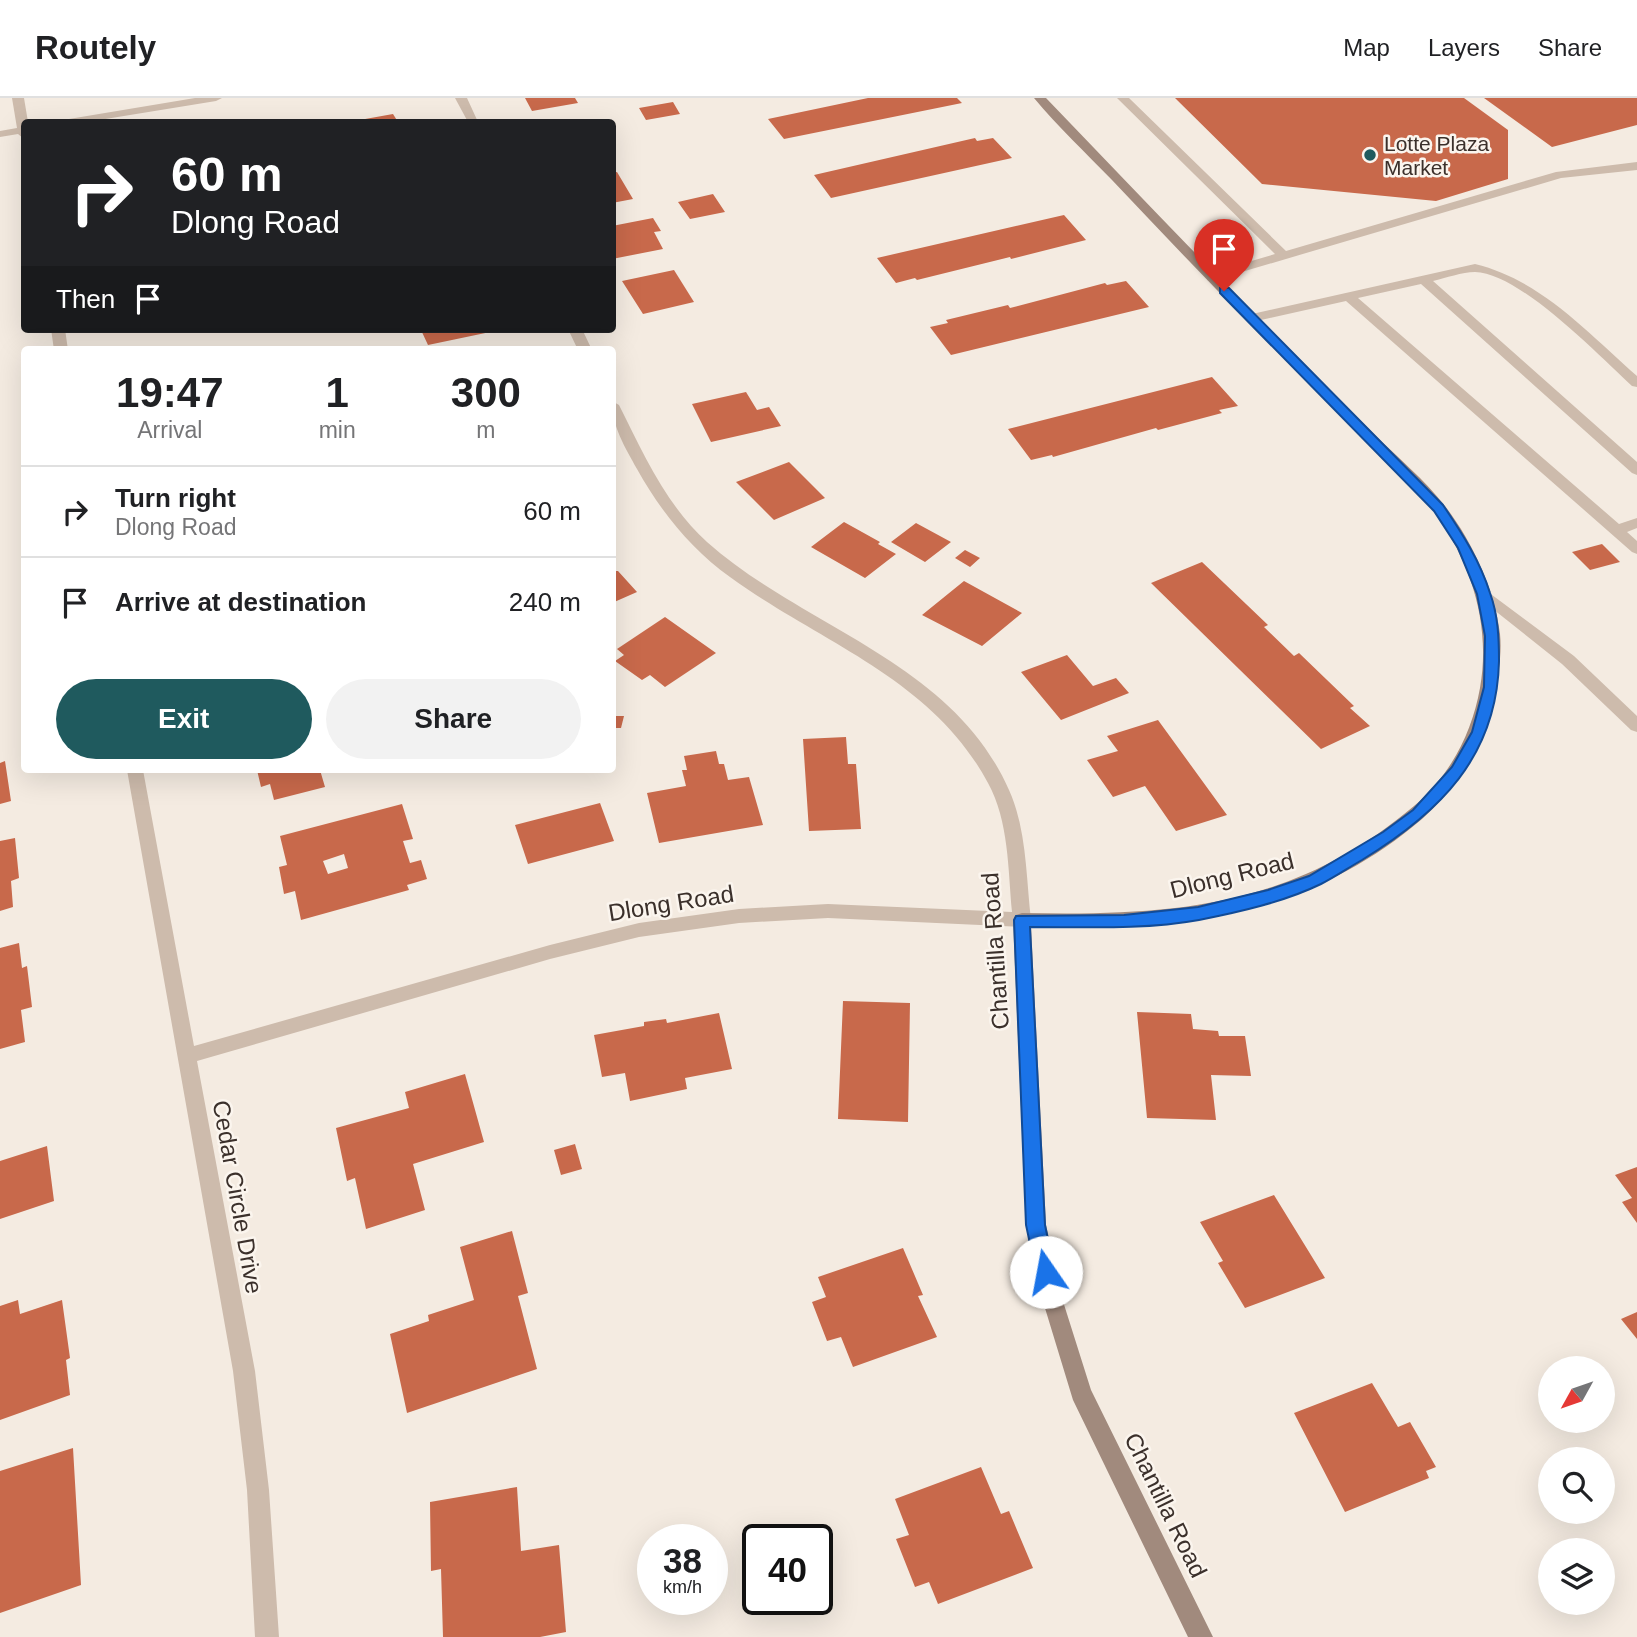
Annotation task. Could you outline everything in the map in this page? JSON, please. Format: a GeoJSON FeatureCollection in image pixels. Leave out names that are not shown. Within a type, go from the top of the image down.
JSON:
{"type":"FeatureCollection","features":[{"type":"Feature","properties":{"kind":"street"},"geometry":{"type":"LineString","coordinates":[[18,98],[22,119]]}},
{"type":"Feature","properties":{"kind":"street"},"geometry":{"type":"LineString","coordinates":[[87,119],[216,98]]}},
{"type":"Feature","properties":{"kind":"street"},"geometry":{"type":"LineString","coordinates":[[461,98],[472,119]]}},
{"type":"Feature","properties":{"kind":"street","name":"Dlong Road"},"geometry":{"type":"LineString","coordinates":[[186,1056],[550,952],[639,930],[738,916],[828,911],[1022,920],[1124,921],[1198,914],[1269,896],[1315,880],[1373,847],[1419,814],[1457,771],[1479,732],[1491,687],[1492,636],[1484,594],[1464,548],[1438,508],[1040,98]]}},
{"type":"Feature","properties":{"kind":"street"},"geometry":{"type":"LineString","coordinates":[[1123,98],[1282,254]]}},
{"type":"Feature","properties":{"kind":"street"},"geometry":{"type":"LineString","coordinates":[[0,134],[21,132]]}},
{"type":"Feature","properties":{"kind":"street"},"geometry":{"type":"LineString","coordinates":[[1211,277],[1282,254],[1560,175],[1637,166]]}},
{"type":"Feature","properties":{"kind":"street"},"geometry":{"type":"LineString","coordinates":[[1252,318],[1475,268],[1493,270],[1524,285],[1637,383]]}},
{"type":"Feature","properties":{"kind":"street"},"geometry":{"type":"LineString","coordinates":[[1424,279],[1637,470]]}},
{"type":"Feature","properties":{"kind":"street"},"geometry":{"type":"LineString","coordinates":[[1349,297],[1637,549]]}},
{"type":"Feature","properties":{"kind":"street","name":"Chantilla Road"},"geometry":{"type":"LineString","coordinates":[[616,413],[655,492],[673,516],[701,545],[731,571],[770,597],[903,674],[940,704],[964,731],[1003,797],[1012,836],[1022,920],[1036,1225],[1051,1295],[1081,1393],[1201,1637]]}},
{"type":"Feature","properties":{"kind":"street"},"geometry":{"type":"LineString","coordinates":[[1617,530],[1637,523]]}},
{"type":"Feature","properties":{"kind":"street"},"geometry":{"type":"LineString","coordinates":[[1484,594],[1568,660],[1637,726]]}},
{"type":"Feature","properties":{"kind":"street","name":"Cedar Circle Drive"},"geometry":{"type":"LineString","coordinates":[[136,773],[244,1371],[258,1490],[267,1637]]}},
{"type":"Feature","properties":{"kind":"building"},"geometry":{"type":"Polygon","coordinates":[[[525,98],[575,98],[578,103],[532,111],[525,98]]]}},
{"type":"Feature","properties":{"kind":"building"},"geometry":{"type":"Polygon","coordinates":[[[868,98],[957,98],[962,103],[784,139],[768,119],[868,98]]]}},
{"type":"Feature","properties":{"kind":"building","name":"Lotte Plaza Market"},"geometry":{"type":"Polygon","coordinates":[[[1175,98],[1464,98],[1508,130],[1508,179],[1436,201],[1262,184],[1175,98]]]}},
{"type":"Feature","properties":{"kind":"building"},"geometry":{"type":"Polygon","coordinates":[[[1484,98],[1637,98],[1637,125],[1552,147],[1484,98]]]}},
{"type":"Feature","properties":{"kind":"building"},"geometry":{"type":"Polygon","coordinates":[[[673,102],[680,114],[646,120],[639,108],[673,102]]]}},
{"type":"Feature","properties":{"kind":"building"},"geometry":{"type":"Polygon","coordinates":[[[393,114],[396,119],[365,119],[393,114]]]}},
{"type":"Feature","properties":{"kind":"building"},"geometry":{"type":"Polygon","coordinates":[[[975,138],[977,141],[993,138],[1012,158],[831,198],[814,175],[975,138]]]}},
{"type":"Feature","properties":{"kind":"building"},"geometry":{"type":"Polygon","coordinates":[[[617,172],[633,199],[616,202],[617,172]]]}},
{"type":"Feature","properties":{"kind":"building"},"geometry":{"type":"Polygon","coordinates":[[[713,194],[725,212],[690,219],[678,202],[713,194]]]}},
{"type":"Feature","properties":{"kind":"building"},"geometry":{"type":"Polygon","coordinates":[[[1064,215],[1086,240],[896,283],[877,258],[1064,215]]]}},
{"type":"Feature","properties":{"kind":"building"},"geometry":{"type":"Polygon","coordinates":[[[653,218],[661,231],[654,232],[663,249],[616,258],[616,225],[653,218]]]}},
{"type":"Feature","properties":{"kind":"building"},"geometry":{"type":"Polygon","coordinates":[[[674,270],[694,302],[643,314],[622,281],[674,270]]]}},
{"type":"Feature","properties":{"kind":"building"},"geometry":{"type":"Polygon","coordinates":[[[1126,281],[1149,307],[951,355],[930,327],[948,323],[946,320],[1008,305],[1010,308],[1105,283],[1107,285],[1126,281]]]}},
{"type":"Feature","properties":{"kind":"building"},"geometry":{"type":"Polygon","coordinates":[[[422,333],[485,333],[428,345],[422,333]]]}},
{"type":"Feature","properties":{"kind":"building"},"geometry":{"type":"Polygon","coordinates":[[[1212,377],[1238,406],[1219,410],[1222,413],[1158,430],[1156,428],[1053,457],[1052,455],[1031,460],[1008,429],[1212,377]]]}},
{"type":"Feature","properties":{"kind":"building"},"geometry":{"type":"Polygon","coordinates":[[[746,392],[757,410],[769,407],[781,426],[711,442],[692,404],[746,392]]]}},
{"type":"Feature","properties":{"kind":"building"},"geometry":{"type":"Polygon","coordinates":[[[789,462],[825,498],[774,520],[736,482],[789,462]]]}},
{"type":"Feature","properties":{"kind":"building"},"geometry":{"type":"Polygon","coordinates":[[[844,522],[896,554],[865,578],[811,547],[844,522]]]}},
{"type":"Feature","properties":{"kind":"building"},"geometry":{"type":"Polygon","coordinates":[[[916,523],[951,542],[925,562],[891,542],[916,523]]]}},
{"type":"Feature","properties":{"kind":"building"},"geometry":{"type":"Polygon","coordinates":[[[1602,544],[1620,562],[1590,570],[1572,552],[1602,544]]]}},
{"type":"Feature","properties":{"kind":"building"},"geometry":{"type":"Polygon","coordinates":[[[965,550],[980,558],[970,567],[955,558],[965,550]]]}},
{"type":"Feature","properties":{"kind":"building"},"geometry":{"type":"Polygon","coordinates":[[[1202,562],[1268,625],[1264,627],[1294,656],[1299,653],[1354,706],[1350,708],[1370,726],[1321,749],[1151,583],[1202,562]]]}},
{"type":"Feature","properties":{"kind":"building"},"geometry":{"type":"Polygon","coordinates":[[[616,571],[618,571],[637,592],[616,601],[616,571]]]}},
{"type":"Feature","properties":{"kind":"building"},"geometry":{"type":"Polygon","coordinates":[[[964,581],[1022,613],[982,646],[922,615],[964,581]]]}},
{"type":"Feature","properties":{"kind":"building"},"geometry":{"type":"Polygon","coordinates":[[[665,617],[716,653],[665,687],[650,675],[642,680],[616,662],[624,655],[617,649],[665,617]]]}},
{"type":"Feature","properties":{"kind":"building"},"geometry":{"type":"Polygon","coordinates":[[[1067,655],[1093,686],[1116,678],[1129,693],[1061,720],[1021,672],[1067,655]]]}},
{"type":"Feature","properties":{"kind":"building"},"geometry":{"type":"Polygon","coordinates":[[[616,716],[624,716],[621,728],[616,728],[616,716]]]}},
{"type":"Feature","properties":{"kind":"building"},"geometry":{"type":"Polygon","coordinates":[[[1158,720],[1227,815],[1176,831],[1145,786],[1113,797],[1087,760],[1118,751],[1107,736],[1158,720]]]}},
{"type":"Feature","properties":{"kind":"building"},"geometry":{"type":"Polygon","coordinates":[[[846,737],[848,764],[856,764],[861,829],[809,831],[803,739],[846,737]]]}},
{"type":"Feature","properties":{"kind":"building"},"geometry":{"type":"Polygon","coordinates":[[[716,751],[719,764],[724,764],[728,780],[749,777],[763,825],[659,843],[647,793],[686,786],[682,770],[687,770],[684,756],[716,751]]]}},
{"type":"Feature","properties":{"kind":"building"},"geometry":{"type":"Polygon","coordinates":[[[5,761],[11,801],[0,804],[0,763],[5,761]]]}},
{"type":"Feature","properties":{"kind":"building"},"geometry":{"type":"Polygon","coordinates":[[[258,773],[321,773],[325,787],[274,800],[270,784],[261,787],[258,773]]]}},
{"type":"Feature","properties":{"kind":"building"},"geometry":{"type":"Polygon","coordinates":[[[600,803],[614,841],[528,864],[515,825],[600,803]]]}},
{"type":"Feature","properties":{"kind":"building"},"geometry":{"type":"Polygon","coordinates":[[[402,804],[413,839],[403,841],[410,863],[421,860],[427,879],[407,885],[409,890],[301,920],[295,891],[284,894],[279,867],[287,865],[280,836],[402,804]],[[344,854],[323,861],[328,874],[348,868],[344,854]]]}},
{"type":"Feature","properties":{"kind":"building"},"geometry":{"type":"Polygon","coordinates":[[[15,838],[19,878],[11,881],[13,907],[0,911],[0,841],[15,838]]]}},
{"type":"Feature","properties":{"kind":"building"},"geometry":{"type":"Polygon","coordinates":[[[19,943],[22,968],[27,966],[32,1007],[21,1010],[25,1042],[0,1049],[0,948],[19,943]]]}},
{"type":"Feature","properties":{"kind":"building"},"geometry":{"type":"Polygon","coordinates":[[[843,1001],[910,1003],[908,1122],[838,1119],[843,1001]]]}},
{"type":"Feature","properties":{"kind":"building"},"geometry":{"type":"Polygon","coordinates":[[[1137,1012],[1191,1014],[1193,1029],[1218,1031],[1219,1036],[1245,1036],[1251,1076],[1211,1075],[1216,1120],[1147,1118],[1137,1012]]]}},
{"type":"Feature","properties":{"kind":"building"},"geometry":{"type":"Polygon","coordinates":[[[719,1013],[732,1069],[685,1078],[687,1089],[630,1101],[625,1073],[602,1077],[594,1035],[644,1026],[644,1022],[666,1019],[667,1023],[719,1013]]]}},
{"type":"Feature","properties":{"kind":"building"},"geometry":{"type":"Polygon","coordinates":[[[465,1074],[484,1142],[413,1164],[425,1210],[366,1229],[355,1178],[347,1181],[336,1128],[409,1108],[405,1092],[465,1074]]]}},
{"type":"Feature","properties":{"kind":"building"},"geometry":{"type":"Polygon","coordinates":[[[575,1144],[582,1169],[561,1175],[554,1150],[575,1144]]]}},
{"type":"Feature","properties":{"kind":"building"},"geometry":{"type":"Polygon","coordinates":[[[47,1146],[54,1201],[0,1219],[0,1161],[47,1146]]]}},
{"type":"Feature","properties":{"kind":"building"},"geometry":{"type":"Polygon","coordinates":[[[1637,1167],[1637,1223],[1622,1202],[1632,1198],[1615,1175],[1637,1167]]]}},
{"type":"Feature","properties":{"kind":"building"},"geometry":{"type":"Polygon","coordinates":[[[1274,1195],[1325,1278],[1245,1308],[1218,1263],[1223,1261],[1200,1222],[1274,1195]]]}},
{"type":"Feature","properties":{"kind":"building"},"geometry":{"type":"Polygon","coordinates":[[[512,1231],[528,1293],[518,1296],[537,1369],[407,1413],[390,1334],[429,1321],[428,1315],[474,1300],[460,1247],[512,1231]]]}},
{"type":"Feature","properties":{"kind":"building"},"geometry":{"type":"Polygon","coordinates":[[[903,1248],[923,1295],[918,1296],[937,1337],[853,1367],[841,1337],[827,1341],[812,1302],[826,1297],[818,1277],[903,1248]]]}},
{"type":"Feature","properties":{"kind":"building"},"geometry":{"type":"Polygon","coordinates":[[[18,1300],[20,1314],[62,1300],[70,1358],[66,1360],[70,1395],[0,1420],[0,1306],[18,1300]]]}},
{"type":"Feature","properties":{"kind":"building"},"geometry":{"type":"Polygon","coordinates":[[[1637,1312],[1637,1339],[1621,1319],[1637,1312]]]}},
{"type":"Feature","properties":{"kind":"building"},"geometry":{"type":"Polygon","coordinates":[[[1372,1383],[1398,1427],[1410,1422],[1436,1467],[1426,1471],[1429,1478],[1345,1512],[1294,1413],[1372,1383]]]}},
{"type":"Feature","properties":{"kind":"building"},"geometry":{"type":"Polygon","coordinates":[[[73,1448],[81,1585],[0,1613],[0,1471],[73,1448]]]}},
{"type":"Feature","properties":{"kind":"building"},"geometry":{"type":"Polygon","coordinates":[[[981,1467],[1001,1514],[1009,1511],[1033,1568],[938,1604],[929,1582],[915,1587],[896,1539],[909,1535],[895,1499],[981,1467]]]}},
{"type":"Feature","properties":{"kind":"building"},"geometry":{"type":"Polygon","coordinates":[[[517,1487],[521,1551],[559,1545],[566,1632],[540,1637],[443,1637],[441,1569],[431,1571],[430,1502],[517,1487]]]}},
{"type":"Feature","properties":{"kind":"place","name":"Lotte Plaza Market"},"geometry":{"type":"Point","coordinates":[1370,155]}},
{"type":"Feature","properties":{"kind":"route"},"geometry":{"type":"LineString","coordinates":[[1046,1272],[1036,1225],[1022,920],[1124,921],[1198,914],[1269,896],[1315,880],[1373,847],[1419,814],[1457,771],[1479,732],[1491,687],[1492,636],[1484,594],[1464,548],[1438,508],[1224,291]]}}]}
